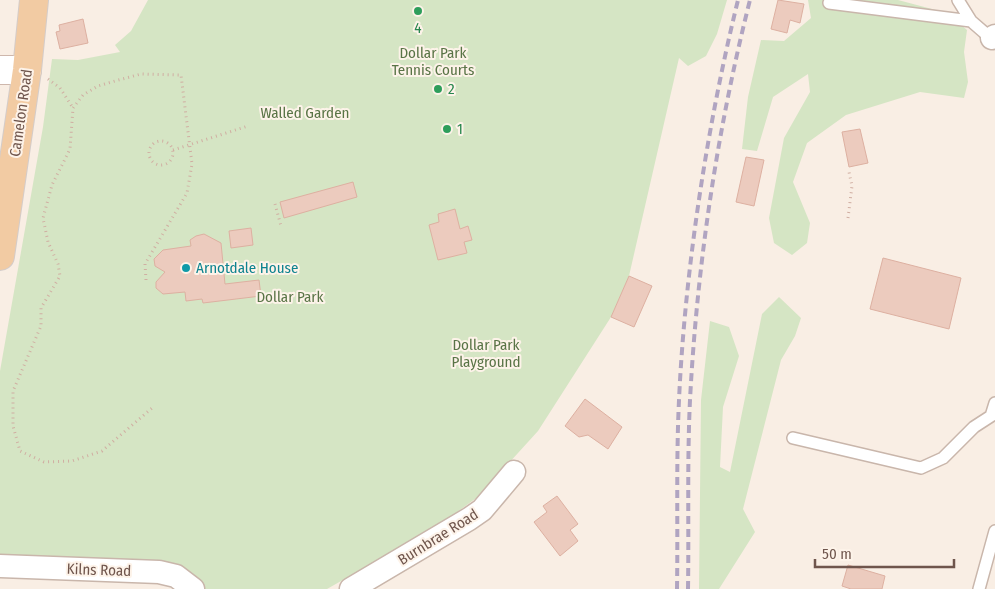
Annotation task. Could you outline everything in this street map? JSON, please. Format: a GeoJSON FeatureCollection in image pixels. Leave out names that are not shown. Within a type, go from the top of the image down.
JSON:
{"type":"FeatureCollection","features":[{"type":"Feature","properties":{"kind":"main road","name":"Camelon Road"},"geometry":{"type":"LineString","coordinates":[[0,256],[27,70],[34,0]]}},
{"type":"Feature","properties":{"kind":"street"},"geometry":{"type":"LineString","coordinates":[[0,70],[27,70]]}},
{"type":"Feature","properties":{"kind":"street","name":"Burnbrae Road"},"geometry":{"type":"LineString","coordinates":[[351,589],[482,510],[514,472]]}},
{"type":"Feature","properties":{"kind":"street","name":"Kilns Road"},"geometry":{"type":"LineString","coordinates":[[0,566],[159,572],[176,576],[193,589]]}},
{"type":"Feature","properties":{"kind":"lane"},"geometry":{"type":"LineString","coordinates":[[951,0],[972,22],[994,39]]}},
{"type":"Feature","properties":{"kind":"lane"},"geometry":{"type":"LineString","coordinates":[[958,0],[972,22]]}},
{"type":"Feature","properties":{"kind":"lane"},"geometry":{"type":"LineString","coordinates":[[829,3],[972,22]]}},
{"type":"Feature","properties":{"kind":"lane"},"geometry":{"type":"LineString","coordinates":[[793,438],[920,468],[943,458],[974,427],[992,416],[995,403]]}},
{"type":"Feature","properties":{"kind":"lane"},"geometry":{"type":"LineString","coordinates":[[979,589],[995,531]]}},
{"type":"Feature","properties":{"kind":"path"},"geometry":{"type":"LineString","coordinates":[[27,70],[54,82],[73,108]]}},
{"type":"Feature","properties":{"kind":"path"},"geometry":{"type":"LineString","coordinates":[[146,280],[145,264],[187,193],[192,164],[181,74],[141,74],[106,83],[83,95],[73,108],[70,149],[52,185],[44,218],[48,242],[58,264],[60,276],[41,308],[42,326],[13,391],[13,426],[20,451],[44,462],[72,461],[102,451],[152,408]]}},
{"type":"Feature","properties":{"kind":"path"},"geometry":{"type":"LineString","coordinates":[[172,150],[248,126]]}},
{"type":"Feature","properties":{"kind":"path"},"geometry":{"type":"LineString","coordinates":[[156,142],[168,144],[172,150],[172,158],[163,165],[155,164],[150,158],[150,147],[156,142]]}},
{"type":"Feature","properties":{"kind":"path"},"geometry":{"type":"LineString","coordinates":[[848,218],[852,186],[849,172]]}},
{"type":"Feature","properties":{"kind":"path"},"geometry":{"type":"LineString","coordinates":[[275,204],[281,226]]}},
{"type":"Feature","properties":{"kind":"green space","name":"Dollar Park"},"geometry":{"type":"Polygon","coordinates":[[[148,0],[727,0],[717,34],[706,56],[688,66],[679,58],[629,276],[611,317],[538,431],[479,496],[438,526],[327,589],[202,589],[0,560],[0,371],[43,127],[52,59],[78,60],[120,52],[115,45],[131,31],[148,0]]]}},
{"type":"Feature","properties":{"kind":"green space"},"geometry":{"type":"Polygon","coordinates":[[[808,0],[898,0],[947,13],[967,30],[964,52],[968,82],[964,98],[920,92],[846,115],[807,143],[793,182],[810,223],[807,243],[792,255],[774,243],[769,218],[784,138],[810,92],[808,74],[773,97],[757,151],[742,149],[748,97],[761,40],[784,41],[811,18],[808,0]]]}},
{"type":"Feature","properties":{"kind":"green space"},"geometry":{"type":"Polygon","coordinates":[[[779,297],[801,318],[795,336],[781,360],[743,509],[755,532],[719,589],[699,589],[701,400],[710,321],[729,327],[739,356],[723,407],[720,467],[730,472],[762,314],[779,297]]]}},
{"type":"Feature","properties":{"kind":"building"},"geometry":{"type":"Polygon","coordinates":[[[778,0],[804,4],[800,23],[790,20],[787,33],[771,29],[778,0]]]}},
{"type":"Feature","properties":{"kind":"building"},"geometry":{"type":"Polygon","coordinates":[[[83,19],[88,43],[60,49],[56,32],[60,31],[59,25],[83,19]]]}},
{"type":"Feature","properties":{"kind":"building"},"geometry":{"type":"Polygon","coordinates":[[[860,129],[868,163],[849,167],[842,132],[860,129]]]}},
{"type":"Feature","properties":{"kind":"building"},"geometry":{"type":"Polygon","coordinates":[[[746,157],[764,160],[754,206],[736,202],[746,157]]]}},
{"type":"Feature","properties":{"kind":"building"},"geometry":{"type":"Polygon","coordinates":[[[353,182],[357,197],[284,218],[280,202],[353,182]]]}},
{"type":"Feature","properties":{"kind":"building"},"geometry":{"type":"Polygon","coordinates":[[[455,209],[460,229],[468,226],[472,240],[464,242],[467,253],[438,260],[429,225],[439,222],[438,214],[455,209]]]}},
{"type":"Feature","properties":{"kind":"building"},"geometry":{"type":"Polygon","coordinates":[[[251,228],[253,245],[231,248],[229,231],[251,228]]]}},
{"type":"Feature","properties":{"kind":"building","name":"Arnotdale House"},"geometry":{"type":"Polygon","coordinates":[[[204,234],[221,243],[225,284],[259,280],[261,296],[203,303],[202,299],[186,301],[185,292],[163,294],[156,288],[156,282],[165,272],[155,266],[154,259],[163,250],[191,246],[190,240],[204,234]]]}},
{"type":"Feature","properties":{"kind":"building"},"geometry":{"type":"Polygon","coordinates":[[[883,258],[961,278],[949,329],[870,309],[883,258]]]}},
{"type":"Feature","properties":{"kind":"building"},"geometry":{"type":"Polygon","coordinates":[[[629,276],[652,286],[634,327],[611,317],[629,276]]]}},
{"type":"Feature","properties":{"kind":"building"},"geometry":{"type":"Polygon","coordinates":[[[585,399],[622,427],[608,449],[588,435],[579,437],[565,426],[585,399]]]}},
{"type":"Feature","properties":{"kind":"building"},"geometry":{"type":"Polygon","coordinates":[[[557,496],[578,524],[570,530],[578,541],[560,556],[534,522],[547,512],[543,506],[557,496]]]}},
{"type":"Feature","properties":{"kind":"building"},"geometry":{"type":"Polygon","coordinates":[[[848,565],[885,576],[882,589],[851,589],[842,586],[848,565]]]}},
{"type":"Feature","properties":{"kind":"railway"},"geometry":{"type":"LineString","coordinates":[[677,589],[678,424],[686,300],[707,148],[738,0]]}},
{"type":"Feature","properties":{"kind":"railway"},"geometry":{"type":"LineString","coordinates":[[688,589],[690,400],[703,249],[718,148],[750,0]]}},
{"type":"Feature","properties":{"kind":"place","name":"4"},"geometry":{"type":"Point","coordinates":[418,11]}},
{"type":"Feature","properties":{"kind":"place","name":"2"},"geometry":{"type":"Point","coordinates":[438,89]}},
{"type":"Feature","properties":{"kind":"place","name":"1"},"geometry":{"type":"Point","coordinates":[447,129]}},
{"type":"Feature","properties":{"kind":"place","name":"Arnotdale House"},"geometry":{"type":"Point","coordinates":[186,268]}},
{"type":"Feature","properties":{"kind":"park label","name":"Dollar Park Tennis Courts"},"geometry":{"type":"Point","coordinates":[433,62]}},
{"type":"Feature","properties":{"kind":"park label","name":"Walled Garden"},"geometry":{"type":"Point","coordinates":[305,113]}},
{"type":"Feature","properties":{"kind":"park label","name":"Dollar Park Playground"},"geometry":{"type":"Point","coordinates":[486,354]}}]}
